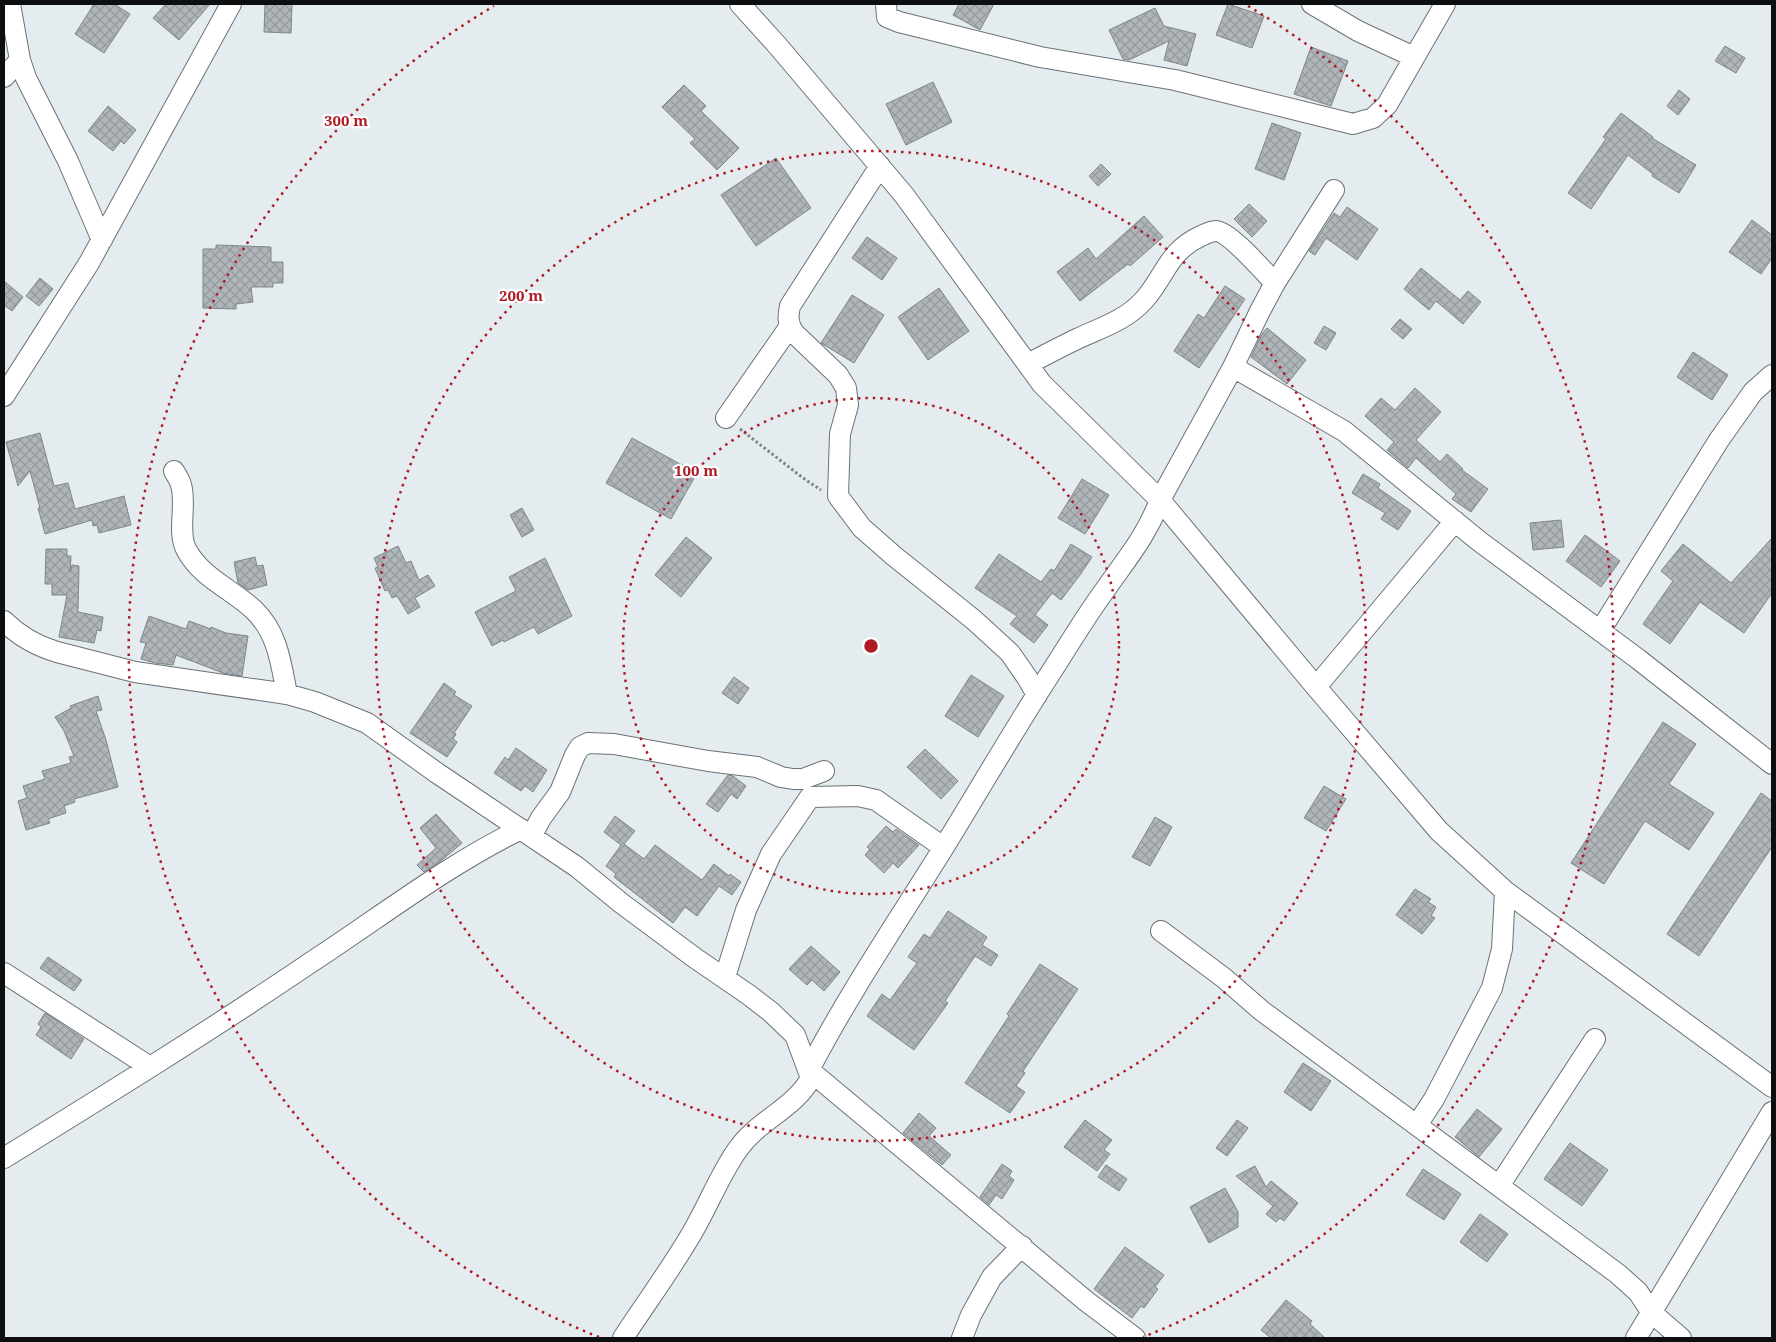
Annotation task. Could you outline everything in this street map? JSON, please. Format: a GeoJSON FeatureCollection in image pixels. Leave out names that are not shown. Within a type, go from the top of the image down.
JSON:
{"type":"FeatureCollection","features":[{"type":"Feature","properties":{"kind":"street"},"geometry":{"type":"LineString","coordinates":[[10,4],[20,60],[31,90],[51,125],[102,240]]}},
{"type":"Feature","properties":{"kind":"street"},"geometry":{"type":"LineString","coordinates":[[4,396],[89,263],[231,4]]}},
{"type":"Feature","properties":{"kind":"street"},"geometry":{"type":"LineString","coordinates":[[740,4],[880,166],[919,215],[1042,384],[1160,500],[1439,831],[1506,891],[1772,1087]]}},
{"type":"Feature","properties":{"kind":"street"},"geometry":{"type":"LineString","coordinates":[[886,4],[886,17],[899,22],[1040,56],[1175,80],[1348,124],[1359,123],[1373,118],[1383,110],[1392,98],[1445,4]]}},
{"type":"Feature","properties":{"kind":"street"},"geometry":{"type":"LineString","coordinates":[[1312,4],[1358,31],[1414,57]]}},
{"type":"Feature","properties":{"kind":"street"},"geometry":{"type":"LineString","coordinates":[[4,77],[20,60]]}},
{"type":"Feature","properties":{"kind":"street"},"geometry":{"type":"LineString","coordinates":[[880,166],[790,306],[788,316],[790,326],[838,375],[846,388],[848,405],[840,434],[838,496],[862,528],[974,620],[1005,648],[1020,666],[1037,695]]}},
{"type":"Feature","properties":{"kind":"street"},"geometry":{"type":"LineString","coordinates":[[809,1070],[833,1023],[1037,695],[1104,591],[1138,546],[1152,523],[1160,500],[1234,367],[1275,283],[1334,190]]}},
{"type":"Feature","properties":{"kind":"street"},"geometry":{"type":"LineString","coordinates":[[1028,364],[1079,338],[1112,325],[1123,318],[1150,293],[1169,261],[1177,252],[1192,240],[1211,232],[1216,231],[1228,236],[1275,283]]}},
{"type":"Feature","properties":{"kind":"street"},"geometry":{"type":"LineString","coordinates":[[726,418],[790,326]]}},
{"type":"Feature","properties":{"kind":"street"},"geometry":{"type":"LineString","coordinates":[[1234,367],[1344,431],[1455,521],[1772,764]]}},
{"type":"Feature","properties":{"kind":"street"},"geometry":{"type":"LineString","coordinates":[[1600,631],[1719,440],[1753,392],[1772,375]]}},
{"type":"Feature","properties":{"kind":"street"},"geometry":{"type":"LineString","coordinates":[[174,471],[181,485],[185,547],[203,571],[254,610],[266,625],[277,647],[286,694]]}},
{"type":"Feature","properties":{"kind":"street"},"geometry":{"type":"LineString","coordinates":[[1316,687],[1455,521]]}},
{"type":"Feature","properties":{"kind":"street"},"geometry":{"type":"LineString","coordinates":[[4,621],[15,632],[46,649],[135,672],[286,694],[315,702],[367,722],[469,795],[577,867],[621,903],[771,1012],[795,1035],[811,1078],[795,1100],[760,1125],[738,1148],[691,1233],[624,1338]]}},
{"type":"Feature","properties":{"kind":"street"},"geometry":{"type":"LineString","coordinates":[[4,1158],[150,1068],[295,973],[451,867],[490,844],[526,832],[541,818],[560,792],[575,755],[580,747],[588,743],[614,744],[708,761],[757,767],[781,777],[793,779],[803,779],[824,771]]}},
{"type":"Feature","properties":{"kind":"street"},"geometry":{"type":"LineString","coordinates":[[724,977],[746,910],[771,854],[810,797],[858,796],[876,800],[943,847]]}},
{"type":"Feature","properties":{"kind":"street"},"geometry":{"type":"LineString","coordinates":[[1417,1125],[1434,1099],[1492,988],[1502,949],[1506,891]]}},
{"type":"Feature","properties":{"kind":"street"},"geometry":{"type":"LineString","coordinates":[[1161,931],[1224,978],[1262,1011],[1618,1274],[1638,1292],[1652,1313],[1681,1338]]}},
{"type":"Feature","properties":{"kind":"street"},"geometry":{"type":"LineString","coordinates":[[4,973],[150,1068]]}},
{"type":"Feature","properties":{"kind":"street"},"geometry":{"type":"LineString","coordinates":[[1499,1186],[1595,1039]]}},
{"type":"Feature","properties":{"kind":"street"},"geometry":{"type":"LineString","coordinates":[[809,1070],[1086,1301],[1135,1338]]}},
{"type":"Feature","properties":{"kind":"street"},"geometry":{"type":"LineString","coordinates":[[1636,1338],[1772,1112]]}},
{"type":"Feature","properties":{"kind":"street"},"geometry":{"type":"LineString","coordinates":[[962,1338],[971,1315],[992,1277],[1022,1246]]}},
{"type":"Feature","properties":{"kind":"path"},"geometry":{"type":"LineString","coordinates":[[726,418],[803,478],[821,490],[838,496]]}},
{"type":"Feature","properties":{"kind":"building"},"geometry":{"type":"Polygon","coordinates":[[[94,4],[114,4],[130,14],[104,53],[75,34],[94,4]]]}},
{"type":"Feature","properties":{"kind":"building"},"geometry":{"type":"Polygon","coordinates":[[[166,4],[210,4],[179,40],[153,18],[166,4]]]}},
{"type":"Feature","properties":{"kind":"building"},"geometry":{"type":"Polygon","coordinates":[[[265,4],[292,4],[291,33],[264,32],[265,4]]]}},
{"type":"Feature","properties":{"kind":"building"},"geometry":{"type":"Polygon","coordinates":[[[959,4],[994,4],[980,30],[953,15],[959,4]]]}},
{"type":"Feature","properties":{"kind":"building"},"geometry":{"type":"Polygon","coordinates":[[[1228,4],[1264,16],[1252,48],[1216,35],[1228,4]]]}},
{"type":"Feature","properties":{"kind":"building"},"geometry":{"type":"Polygon","coordinates":[[[1155,8],[1164,26],[1196,34],[1187,66],[1164,60],[1169,41],[1129,60],[1123,59],[1109,30],[1155,8]]]}},
{"type":"Feature","properties":{"kind":"building"},"geometry":{"type":"Polygon","coordinates":[[[1725,46],[1745,58],[1736,73],[1715,61],[1725,46]]]}},
{"type":"Feature","properties":{"kind":"building"},"geometry":{"type":"Polygon","coordinates":[[[1311,47],[1348,61],[1331,106],[1294,94],[1311,47]]]}},
{"type":"Feature","properties":{"kind":"building"},"geometry":{"type":"Polygon","coordinates":[[[933,82],[952,122],[906,145],[886,104],[933,82]]]}},
{"type":"Feature","properties":{"kind":"building"},"geometry":{"type":"Polygon","coordinates":[[[684,85],[706,106],[701,111],[739,148],[717,170],[690,143],[695,139],[662,107],[684,85]]]}},
{"type":"Feature","properties":{"kind":"building"},"geometry":{"type":"Polygon","coordinates":[[[1679,90],[1690,99],[1678,115],[1667,106],[1679,90]]]}},
{"type":"Feature","properties":{"kind":"building"},"geometry":{"type":"Polygon","coordinates":[[[108,106],[136,130],[124,144],[121,141],[113,151],[88,131],[108,106]]]}},
{"type":"Feature","properties":{"kind":"building"},"geometry":{"type":"Polygon","coordinates":[[[1621,113],[1652,138],[1696,165],[1679,193],[1652,176],[1653,174],[1628,155],[1591,209],[1568,193],[1606,139],[1603,137],[1621,113]]]}},
{"type":"Feature","properties":{"kind":"building"},"geometry":{"type":"Polygon","coordinates":[[[1272,123],[1301,133],[1284,180],[1255,169],[1272,123]]]}},
{"type":"Feature","properties":{"kind":"building"},"geometry":{"type":"Polygon","coordinates":[[[776,158],[811,208],[756,246],[721,195],[776,158]]]}},
{"type":"Feature","properties":{"kind":"building"},"geometry":{"type":"Polygon","coordinates":[[[1101,164],[1111,174],[1098,186],[1089,176],[1101,164]]]}},
{"type":"Feature","properties":{"kind":"building"},"geometry":{"type":"Polygon","coordinates":[[[1249,204],[1267,221],[1252,237],[1234,219],[1249,204]]]}},
{"type":"Feature","properties":{"kind":"building"},"geometry":{"type":"Polygon","coordinates":[[[1347,207],[1378,229],[1357,260],[1326,238],[1315,255],[1309,251],[1334,213],[1340,217],[1347,207]]]}},
{"type":"Feature","properties":{"kind":"building"},"geometry":{"type":"Polygon","coordinates":[[[1144,216],[1163,237],[1130,266],[1128,264],[1080,301],[1057,272],[1088,248],[1096,259],[1144,216]]]}},
{"type":"Feature","properties":{"kind":"building"},"geometry":{"type":"Polygon","coordinates":[[[1752,220],[1772,235],[1772,258],[1761,274],[1729,252],[1752,220]]]}},
{"type":"Feature","properties":{"kind":"building"},"geometry":{"type":"Polygon","coordinates":[[[867,237],[897,258],[882,280],[852,258],[867,237]]]}},
{"type":"Feature","properties":{"kind":"building"},"geometry":{"type":"Polygon","coordinates":[[[216,245],[271,247],[271,262],[283,262],[283,283],[273,283],[273,287],[251,287],[253,302],[236,304],[236,309],[203,308],[203,249],[216,249],[216,245]]]}},
{"type":"Feature","properties":{"kind":"building"},"geometry":{"type":"Polygon","coordinates":[[[1421,268],[1460,300],[1468,291],[1481,302],[1463,324],[1436,301],[1429,310],[1404,289],[1421,268]]]}},
{"type":"Feature","properties":{"kind":"building"},"geometry":{"type":"Polygon","coordinates":[[[40,278],[53,289],[39,306],[26,296],[40,278]]]}},
{"type":"Feature","properties":{"kind":"building"},"geometry":{"type":"Polygon","coordinates":[[[4,281],[23,297],[12,311],[4,305],[4,281]]]}},
{"type":"Feature","properties":{"kind":"building"},"geometry":{"type":"Polygon","coordinates":[[[1225,286],[1245,299],[1199,368],[1174,351],[1198,314],[1204,318],[1225,286]]]}},
{"type":"Feature","properties":{"kind":"building"},"geometry":{"type":"Polygon","coordinates":[[[939,288],[969,331],[928,360],[898,317],[939,288]]]}},
{"type":"Feature","properties":{"kind":"building"},"geometry":{"type":"Polygon","coordinates":[[[852,295],[884,315],[854,363],[821,343],[852,295]]]}},
{"type":"Feature","properties":{"kind":"building"},"geometry":{"type":"Polygon","coordinates":[[[1400,319],[1412,329],[1403,339],[1391,329],[1400,319]]]}},
{"type":"Feature","properties":{"kind":"building"},"geometry":{"type":"Polygon","coordinates":[[[1324,326],[1336,333],[1326,350],[1314,343],[1324,326]]]}},
{"type":"Feature","properties":{"kind":"building"},"geometry":{"type":"Polygon","coordinates":[[[1267,328],[1306,360],[1287,384],[1251,357],[1267,328]]]}},
{"type":"Feature","properties":{"kind":"building"},"geometry":{"type":"Polygon","coordinates":[[[1693,352],[1728,375],[1712,400],[1677,377],[1693,352]]]}},
{"type":"Feature","properties":{"kind":"building"},"geometry":{"type":"Polygon","coordinates":[[[1415,388],[1441,412],[1416,440],[1440,462],[1447,454],[1462,470],[1488,489],[1471,512],[1452,499],[1456,494],[1416,458],[1408,468],[1387,450],[1394,442],[1365,416],[1381,398],[1395,410],[1415,388]]]}},
{"type":"Feature","properties":{"kind":"building"},"geometry":{"type":"Polygon","coordinates":[[[40,433],[54,486],[68,483],[75,509],[124,496],[131,525],[99,533],[97,525],[93,526],[92,520],[45,534],[30,471],[18,486],[6,442],[40,433]]]}},
{"type":"Feature","properties":{"kind":"building"},"geometry":{"type":"Polygon","coordinates":[[[632,438],[697,473],[671,519],[606,483],[632,438]]]}},
{"type":"Feature","properties":{"kind":"building"},"geometry":{"type":"Polygon","coordinates":[[[1363,474],[1380,484],[1378,488],[1411,511],[1398,530],[1381,519],[1385,513],[1352,493],[1363,474]]]}},
{"type":"Feature","properties":{"kind":"building"},"geometry":{"type":"Polygon","coordinates":[[[1082,479],[1109,495],[1085,534],[1058,518],[1082,479]]]}},
{"type":"Feature","properties":{"kind":"building"},"geometry":{"type":"Polygon","coordinates":[[[522,508],[534,530],[522,537],[510,515],[522,508]]]}},
{"type":"Feature","properties":{"kind":"building"},"geometry":{"type":"Polygon","coordinates":[[[1561,520],[1564,547],[1533,550],[1530,523],[1561,520]]]}},
{"type":"Feature","properties":{"kind":"building"},"geometry":{"type":"Polygon","coordinates":[[[1585,535],[1620,561],[1601,587],[1566,561],[1585,535]]]}},
{"type":"Feature","properties":{"kind":"building"},"geometry":{"type":"Polygon","coordinates":[[[686,537],[712,558],[681,597],[655,575],[686,537]]]}},
{"type":"Feature","properties":{"kind":"building"},"geometry":{"type":"Polygon","coordinates":[[[1772,538],[1772,593],[1744,633],[1700,602],[1670,644],[1643,624],[1673,581],[1661,571],[1683,544],[1731,583],[1772,538]]]}},
{"type":"Feature","properties":{"kind":"building"},"geometry":{"type":"Polygon","coordinates":[[[1071,544],[1092,557],[1061,600],[1052,593],[1035,615],[1048,625],[1034,643],[1010,624],[1017,616],[975,588],[999,554],[1041,582],[1051,569],[1054,571],[1071,544]]]}},
{"type":"Feature","properties":{"kind":"building"},"geometry":{"type":"Polygon","coordinates":[[[398,546],[406,563],[411,561],[419,580],[428,575],[435,586],[415,598],[420,607],[408,614],[397,596],[392,598],[388,590],[385,591],[375,568],[378,567],[374,558],[398,546]]]}},
{"type":"Feature","properties":{"kind":"building"},"geometry":{"type":"Polygon","coordinates":[[[46,549],[67,549],[67,556],[71,556],[70,572],[72,565],[79,566],[78,612],[103,617],[101,631],[97,630],[94,643],[59,637],[67,595],[52,595],[52,584],[45,584],[46,549]]]}},
{"type":"Feature","properties":{"kind":"building"},"geometry":{"type":"Polygon","coordinates":[[[255,557],[257,566],[263,565],[267,585],[248,590],[238,583],[234,562],[255,557]]]}},
{"type":"Feature","properties":{"kind":"building"},"geometry":{"type":"Polygon","coordinates":[[[545,558],[572,616],[538,634],[534,627],[492,646],[475,612],[516,591],[509,577],[545,558]]]}},
{"type":"Feature","properties":{"kind":"building"},"geometry":{"type":"Polygon","coordinates":[[[149,616],[186,629],[189,621],[226,633],[248,636],[242,676],[223,673],[176,655],[173,665],[141,659],[146,643],[140,642],[149,616]]]}},
{"type":"Feature","properties":{"kind":"building"},"geometry":{"type":"Polygon","coordinates":[[[971,675],[1004,696],[978,737],[945,716],[971,675]]]}},
{"type":"Feature","properties":{"kind":"building"},"geometry":{"type":"Polygon","coordinates":[[[734,677],[749,688],[738,704],[722,693],[734,677]]]}},
{"type":"Feature","properties":{"kind":"building"},"geometry":{"type":"Polygon","coordinates":[[[444,683],[456,692],[454,695],[472,706],[454,733],[456,734],[453,739],[457,742],[447,757],[410,733],[444,683]]]}},
{"type":"Feature","properties":{"kind":"building"},"geometry":{"type":"Polygon","coordinates":[[[98,696],[102,710],[96,711],[106,740],[118,787],[74,799],[75,802],[64,806],[66,813],[48,819],[50,823],[26,830],[18,801],[27,798],[23,786],[45,779],[42,771],[71,763],[69,757],[74,756],[64,731],[55,717],[71,708],[70,706],[98,696]]]}},
{"type":"Feature","properties":{"kind":"building"},"geometry":{"type":"Polygon","coordinates":[[[1663,722],[1696,744],[1669,784],[1714,813],[1689,850],[1645,821],[1604,884],[1571,863],[1663,722]]]}},
{"type":"Feature","properties":{"kind":"building"},"geometry":{"type":"Polygon","coordinates":[[[516,748],[547,770],[533,792],[525,786],[521,791],[494,773],[505,757],[508,760],[516,748]]]}},
{"type":"Feature","properties":{"kind":"building"},"geometry":{"type":"Polygon","coordinates":[[[925,749],[958,781],[941,799],[907,767],[925,749]]]}},
{"type":"Feature","properties":{"kind":"building"},"geometry":{"type":"Polygon","coordinates":[[[728,775],[733,776],[746,786],[737,799],[731,794],[718,812],[706,804],[728,775]]]}},
{"type":"Feature","properties":{"kind":"building"},"geometry":{"type":"Polygon","coordinates":[[[1324,786],[1346,799],[1326,831],[1304,818],[1324,786]]]}},
{"type":"Feature","properties":{"kind":"building"},"geometry":{"type":"Polygon","coordinates":[[[1761,793],[1772,801],[1772,847],[1699,956],[1667,934],[1761,793]]]}},
{"type":"Feature","properties":{"kind":"building"},"geometry":{"type":"Polygon","coordinates":[[[436,814],[462,843],[424,872],[417,865],[436,848],[420,828],[436,814]]]}},
{"type":"Feature","properties":{"kind":"building"},"geometry":{"type":"Polygon","coordinates":[[[615,816],[635,831],[624,844],[644,859],[655,845],[702,880],[714,864],[729,876],[730,874],[741,882],[732,895],[719,886],[697,916],[685,907],[673,923],[614,877],[616,874],[606,866],[621,845],[604,832],[615,816]]]}},
{"type":"Feature","properties":{"kind":"building"},"geometry":{"type":"Polygon","coordinates":[[[1155,817],[1172,827],[1150,866],[1132,857],[1155,817]]]}},
{"type":"Feature","properties":{"kind":"building"},"geometry":{"type":"Polygon","coordinates":[[[886,826],[893,832],[896,829],[919,845],[898,868],[893,863],[884,873],[865,855],[870,849],[867,847],[886,826]]]}},
{"type":"Feature","properties":{"kind":"building"},"geometry":{"type":"Polygon","coordinates":[[[1415,889],[1431,899],[1428,902],[1436,907],[1431,916],[1435,918],[1422,934],[1396,915],[1415,889]]]}},
{"type":"Feature","properties":{"kind":"building"},"geometry":{"type":"Polygon","coordinates":[[[948,911],[987,937],[982,945],[998,955],[991,966],[975,956],[945,1001],[948,1003],[914,1050],[867,1016],[882,994],[890,1000],[917,963],[908,957],[924,934],[930,938],[948,911]]]}},
{"type":"Feature","properties":{"kind":"building"},"geometry":{"type":"Polygon","coordinates":[[[811,946],[840,972],[824,991],[812,980],[807,985],[789,969],[811,946]]]}},
{"type":"Feature","properties":{"kind":"building"},"geometry":{"type":"Polygon","coordinates":[[[48,957],[82,980],[74,991],[40,968],[48,957]]]}},
{"type":"Feature","properties":{"kind":"building"},"geometry":{"type":"Polygon","coordinates":[[[1040,964],[1078,989],[1023,1071],[1025,1073],[1016,1086],[1025,1092],[1010,1113],[965,1083],[1009,1016],[1007,1014],[1040,964]]]}},
{"type":"Feature","properties":{"kind":"building"},"geometry":{"type":"Polygon","coordinates":[[[45,1013],[84,1039],[71,1059],[36,1035],[41,1027],[38,1024],[45,1013]]]}},
{"type":"Feature","properties":{"kind":"building"},"geometry":{"type":"Polygon","coordinates":[[[1303,1063],[1331,1081],[1311,1111],[1284,1092],[1303,1063]]]}},
{"type":"Feature","properties":{"kind":"building"},"geometry":{"type":"Polygon","coordinates":[[[1477,1109],[1502,1129],[1479,1157],[1455,1137],[1477,1109]]]}},
{"type":"Feature","properties":{"kind":"building"},"geometry":{"type":"Polygon","coordinates":[[[919,1113],[936,1128],[929,1136],[951,1155],[942,1165],[903,1133],[919,1113]]]}},
{"type":"Feature","properties":{"kind":"building"},"geometry":{"type":"Polygon","coordinates":[[[1085,1120],[1112,1140],[1104,1150],[1110,1154],[1097,1171],[1064,1147],[1085,1120]]]}},
{"type":"Feature","properties":{"kind":"building"},"geometry":{"type":"Polygon","coordinates":[[[1237,1120],[1248,1128],[1227,1156],[1216,1148],[1237,1120]]]}},
{"type":"Feature","properties":{"kind":"building"},"geometry":{"type":"Polygon","coordinates":[[[1570,1143],[1608,1170],[1582,1206],[1544,1179],[1570,1143]]]}},
{"type":"Feature","properties":{"kind":"building"},"geometry":{"type":"Polygon","coordinates":[[[1002,1164],[1012,1171],[1009,1176],[1014,1180],[1002,1199],[996,1195],[989,1205],[980,1197],[1002,1164]]]}},
{"type":"Feature","properties":{"kind":"building"},"geometry":{"type":"Polygon","coordinates":[[[1106,1165],[1127,1179],[1119,1191],[1098,1177],[1106,1165]]]}},
{"type":"Feature","properties":{"kind":"building"},"geometry":{"type":"Polygon","coordinates":[[[1255,1166],[1266,1187],[1271,1181],[1298,1203],[1284,1221],[1280,1218],[1276,1222],[1266,1214],[1273,1206],[1236,1176],[1255,1166]]]}},
{"type":"Feature","properties":{"kind":"building"},"geometry":{"type":"Polygon","coordinates":[[[1423,1169],[1461,1194],[1444,1220],[1406,1195],[1423,1169]]]}},
{"type":"Feature","properties":{"kind":"building"},"geometry":{"type":"Polygon","coordinates":[[[1225,1188],[1238,1212],[1238,1227],[1209,1243],[1190,1207],[1225,1188]]]}},
{"type":"Feature","properties":{"kind":"building"},"geometry":{"type":"Polygon","coordinates":[[[1480,1214],[1508,1234],[1487,1262],[1460,1242],[1480,1214]]]}},
{"type":"Feature","properties":{"kind":"building"},"geometry":{"type":"Polygon","coordinates":[[[1125,1247],[1164,1275],[1155,1287],[1158,1289],[1144,1308],[1141,1306],[1132,1318],[1094,1289],[1125,1247]]]}},
{"type":"Feature","properties":{"kind":"building"},"geometry":{"type":"Polygon","coordinates":[[[1286,1300],[1312,1321],[1310,1324],[1325,1338],[1271,1338],[1261,1330],[1286,1300]]]}}]}
